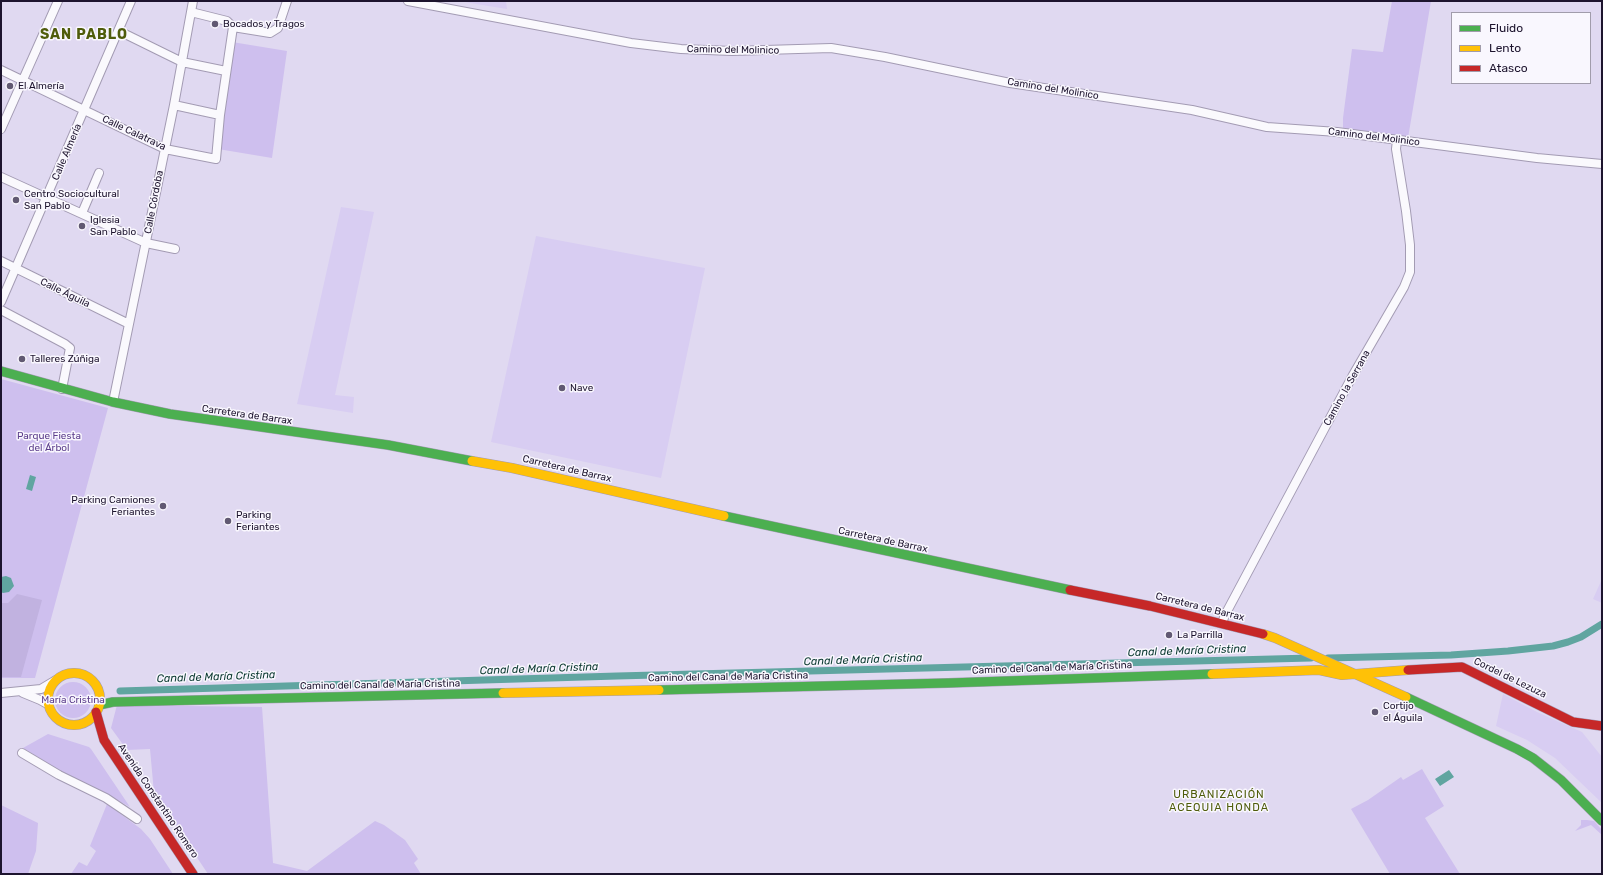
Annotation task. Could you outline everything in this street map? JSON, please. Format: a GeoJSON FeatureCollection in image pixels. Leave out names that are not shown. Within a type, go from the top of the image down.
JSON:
{"type":"FeatureCollection","features":[{"type":"Feature","properties":{"kind":"main road","name":"Carretera de Barrax"},"geometry":{"type":"LineString","coordinates":[[1,371],[62,389],[177,416],[388,446],[512,468],[757,524],[1222,623],[1274,638],[1444,714],[1533,758],[1561,780],[1602,821]]}},
{"type":"Feature","properties":{"kind":"main road","name":"Cordel de Lezuza"},"geometry":{"type":"LineString","coordinates":[[1356,675],[1379,671],[1462,667],[1573,722],[1602,726]]}},
{"type":"Feature","properties":{"kind":"main road","name":"Camino del Canal de María Cristina"},"geometry":{"type":"LineString","coordinates":[[97,709],[113,702],[956,682],[1319,670],[1342,676],[1356,675]]}},
{"type":"Feature","properties":{"kind":"main road"},"geometry":{"type":"LineString","coordinates":[[79,674],[87,677],[98,689],[100,697],[97,709],[89,720],[80,724],[67,724],[54,716],[49,705],[49,691],[56,680],[63,676],[79,674]]}},
{"type":"Feature","properties":{"kind":"main road","name":"Avenida Constantino Romero"},"geometry":{"type":"LineString","coordinates":[[97,709],[100,730],[104,740]]}},
{"type":"Feature","properties":{"kind":"main road","name":"Avenida Constantino Romero"},"geometry":{"type":"LineString","coordinates":[[80,724],[95,731],[104,740],[193,874]]}},
{"type":"Feature","properties":{"kind":"street"},"geometry":{"type":"LineString","coordinates":[[1,129],[58,1]]}},
{"type":"Feature","properties":{"kind":"street","name":"Calle Almería"},"geometry":{"type":"LineString","coordinates":[[1,302],[132,1]]}},
{"type":"Feature","properties":{"kind":"street","name":"Calle Córdoba"},"geometry":{"type":"LineString","coordinates":[[113,402],[174,105],[193,1]]}},
{"type":"Feature","properties":{"kind":"street"},"geometry":{"type":"LineString","coordinates":[[190,12],[227,21],[233,27],[270,33],[278,28],[287,1]]}},
{"type":"Feature","properties":{"kind":"street","name":"Camino del Molinico"},"geometry":{"type":"LineString","coordinates":[[408,1],[631,42],[681,49],[732,51],[831,48],[885,57],[1010,83],[1192,110],[1267,127],[1337,132],[1537,158],[1602,164]]}},
{"type":"Feature","properties":{"kind":"street","name":"Calle Calatrava"},"geometry":{"type":"LineString","coordinates":[[1,70],[85,109],[165,149],[216,159],[220,114],[233,27]]}},
{"type":"Feature","properties":{"kind":"street"},"geometry":{"type":"LineString","coordinates":[[119,30],[182,62],[226,71]]}},
{"type":"Feature","properties":{"kind":"street"},"geometry":{"type":"LineString","coordinates":[[174,105],[220,114]]}},
{"type":"Feature","properties":{"kind":"street","name":"Camino la Serrana"},"geometry":{"type":"LineString","coordinates":[[1222,623],[1353,374],[1404,287],[1410,272],[1410,245],[1396,149],[1397,140]]}},
{"type":"Feature","properties":{"kind":"street"},"geometry":{"type":"LineString","coordinates":[[82,213],[99,173]]}},
{"type":"Feature","properties":{"kind":"street"},"geometry":{"type":"LineString","coordinates":[[1,177],[146,243],[175,249]]}},
{"type":"Feature","properties":{"kind":"street","name":"Calle Águila"},"geometry":{"type":"LineString","coordinates":[[1,261],[129,324]]}},
{"type":"Feature","properties":{"kind":"street"},"geometry":{"type":"LineString","coordinates":[[1,310],[66,344],[70,348],[62,389]]}},
{"type":"Feature","properties":{"kind":"street"},"geometry":{"type":"LineString","coordinates":[[1,693],[41,689],[56,680]]}},
{"type":"Feature","properties":{"kind":"street"},"geometry":{"type":"LineString","coordinates":[[21,692],[49,705]]}},
{"type":"Feature","properties":{"kind":"street"},"geometry":{"type":"LineString","coordinates":[[22,753],[59,775],[106,798],[137,819]]}},
{"type":"Feature","properties":{"kind":"shaded area"},"geometry":{"type":"Polygon","coordinates":[[[460,1],[506,1],[507,9],[476,4],[460,1]]]}},
{"type":"Feature","properties":{"kind":"shaded area"},"geometry":{"type":"Polygon","coordinates":[[[341,207],[374,212],[335,395],[354,397],[353,413],[297,404],[341,207]]]}},
{"type":"Feature","properties":{"kind":"shaded area"},"geometry":{"type":"Polygon","coordinates":[[[536,236],[705,268],[661,478],[491,442],[536,236]]]}},
{"type":"Feature","properties":{"kind":"shaded area"},"geometry":{"type":"Polygon","coordinates":[[[30,475],[36,477],[32,491],[26,489],[30,475]]]}},
{"type":"Feature","properties":{"kind":"shaded area"},"geometry":{"type":"Polygon","coordinates":[[[6,576],[11,578],[14,586],[9,592],[3,593],[1,592],[1,577],[6,576]]]}},
{"type":"Feature","properties":{"kind":"shaded area"},"geometry":{"type":"Polygon","coordinates":[[[1602,579],[1602,603],[1593,599],[1602,579]]]}},
{"type":"Feature","properties":{"kind":"shaded area"},"geometry":{"type":"Polygon","coordinates":[[[17,594],[42,600],[21,677],[1,677],[1,603],[8,603],[17,594]]]}},
{"type":"Feature","properties":{"kind":"shaded area"},"geometry":{"type":"Polygon","coordinates":[[[1503,694],[1537,712],[1582,732],[1602,757],[1602,803],[1555,758],[1527,740],[1496,726],[1503,694]]]}},
{"type":"Feature","properties":{"kind":"shaded area"},"geometry":{"type":"Polygon","coordinates":[[[1449,770],[1454,777],[1440,786],[1435,779],[1449,770]]]}},
{"type":"Feature","properties":{"kind":"green space"},"geometry":{"type":"Polygon","coordinates":[[[1392,1],[1431,1],[1408,138],[1343,129],[1343,118],[1352,49],[1383,52],[1392,1]]]}},
{"type":"Feature","properties":{"kind":"green space"},"geometry":{"type":"Polygon","coordinates":[[[232,42],[287,51],[272,158],[218,149],[232,42]]]}},
{"type":"Feature","properties":{"kind":"green space","name":"Parque Fiesta del Árbol"},"geometry":{"type":"Polygon","coordinates":[[[1,379],[108,408],[35,678],[1,678],[1,379]]]}},
{"type":"Feature","properties":{"kind":"green space","name":"María Cristina"},"geometry":{"type":"Polygon","coordinates":[[[77,682],[86,687],[90,693],[90,707],[86,713],[77,718],[69,718],[60,713],[56,707],[55,696],[60,687],[66,683],[77,682]]]}},
{"type":"Feature","properties":{"kind":"green space"},"geometry":{"type":"Polygon","coordinates":[[[117,705],[262,707],[273,863],[307,871],[375,821],[384,825],[405,840],[418,859],[414,863],[421,874],[208,874],[154,793],[150,749],[127,750],[111,728],[117,705]]]}},
{"type":"Feature","properties":{"kind":"green space"},"geometry":{"type":"Polygon","coordinates":[[[48,734],[89,747],[130,807],[67,775],[23,748],[48,734]]]}},
{"type":"Feature","properties":{"kind":"green space"},"geometry":{"type":"Polygon","coordinates":[[[1422,769],[1444,806],[1425,818],[1460,874],[1390,874],[1351,809],[1368,800],[1401,777],[1403,780],[1422,769]]]}},
{"type":"Feature","properties":{"kind":"green space"},"geometry":{"type":"Polygon","coordinates":[[[107,804],[141,829],[150,839],[173,874],[71,874],[79,862],[87,866],[96,851],[90,846],[107,804]]]}},
{"type":"Feature","properties":{"kind":"green space"},"geometry":{"type":"Polygon","coordinates":[[[1,805],[38,823],[36,851],[28,874],[1,874],[1,805]]]}},
{"type":"Feature","properties":{"kind":"green space"},"geometry":{"type":"Polygon","coordinates":[[[1581,820],[1594,821],[1602,830],[1602,835],[1591,825],[1575,831],[1581,825],[1581,820]]]}},
{"type":"Feature","properties":{"kind":"waterway","name":"Canal de María Cristina"},"geometry":{"type":"LineString","coordinates":[[1328,658],[1451,655],[1553,646],[1581,637],[1602,624]]}},
{"type":"Feature","properties":{"kind":"waterway","name":"Canal de María Cristina"},"geometry":{"type":"LineString","coordinates":[[120,691],[617,676],[1311,658]]}},
{"type":"Feature","properties":{"kind":"traffic: fast"},"geometry":{"type":"LineString","coordinates":[[1,371],[113,402]]}},
{"type":"Feature","properties":{"kind":"traffic: fast"},"geometry":{"type":"LineString","coordinates":[[113,402],[170,414],[388,445],[472,461]]}},
{"type":"Feature","properties":{"kind":"traffic: fast"},"geometry":{"type":"LineString","coordinates":[[724,516],[1070,590]]}},
{"type":"Feature","properties":{"kind":"traffic: fast"},"geometry":{"type":"LineString","coordinates":[[659,690],[948,683],[1212,674]]}},
{"type":"Feature","properties":{"kind":"traffic: fast"},"geometry":{"type":"LineString","coordinates":[[99,705],[113,702],[503,693]]}},
{"type":"Feature","properties":{"kind":"traffic: fast"},"geometry":{"type":"LineString","coordinates":[[1406,697],[1533,758],[1561,780],[1602,821]]}},
{"type":"Feature","properties":{"kind":"traffic: slow"},"geometry":{"type":"LineString","coordinates":[[472,461],[512,468],[724,516]]}},
{"type":"Feature","properties":{"kind":"traffic: slow"},"geometry":{"type":"LineString","coordinates":[[1263,634],[1406,697]]}},
{"type":"Feature","properties":{"kind":"traffic: slow"},"geometry":{"type":"LineString","coordinates":[[1212,674],[1319,670],[1342,675],[1408,670]]}},
{"type":"Feature","properties":{"kind":"traffic: slow"},"geometry":{"type":"LineString","coordinates":[[74,673],[84,675],[92,681],[98,689],[100,699],[98,709],[92,717],[84,723],[74,725],[64,723],[56,717],[50,709],[48,699],[50,689],[56,681],[64,675],[74,673]]}},
{"type":"Feature","properties":{"kind":"traffic: slow"},"geometry":{"type":"LineString","coordinates":[[503,693],[659,690]]}},
{"type":"Feature","properties":{"kind":"traffic: jam"},"geometry":{"type":"LineString","coordinates":[[1070,590],[1150,606],[1263,634]]}},
{"type":"Feature","properties":{"kind":"traffic: jam"},"geometry":{"type":"LineString","coordinates":[[1408,670],[1462,667],[1573,722],[1602,726]]}},
{"type":"Feature","properties":{"kind":"traffic: jam"},"geometry":{"type":"LineString","coordinates":[[96,712],[104,740],[193,874]]}},
{"type":"Feature","properties":{"kind":"place","name":"Bocados y Tragos"},"geometry":{"type":"Point","coordinates":[215,24]}},
{"type":"Feature","properties":{"kind":"place","name":"El Almería"},"geometry":{"type":"Point","coordinates":[10,86]}},
{"type":"Feature","properties":{"kind":"place","name":"Centro Sociocultural San Pablo"},"geometry":{"type":"Point","coordinates":[16,200]}},
{"type":"Feature","properties":{"kind":"place","name":"Iglesia San Pablo"},"geometry":{"type":"Point","coordinates":[82,226]}},
{"type":"Feature","properties":{"kind":"place","name":"Talleres Zúñiga"},"geometry":{"type":"Point","coordinates":[22,359]}},
{"type":"Feature","properties":{"kind":"place","name":"Nave"},"geometry":{"type":"Point","coordinates":[562,388]}},
{"type":"Feature","properties":{"kind":"place","name":"Parking Camiones Feriantes"},"geometry":{"type":"Point","coordinates":[163,506]}},
{"type":"Feature","properties":{"kind":"place","name":"Parking Feriantes"},"geometry":{"type":"Point","coordinates":[228,521]}},
{"type":"Feature","properties":{"kind":"place","name":"La Parrilla"},"geometry":{"type":"Point","coordinates":[1169,635]}},
{"type":"Feature","properties":{"kind":"place","name":"Cortijo el Águila"},"geometry":{"type":"Point","coordinates":[1375,712]}},
{"type":"Feature","properties":{"kind":"district","name":"SAN PABLO"},"geometry":{"type":"Point","coordinates":[84,35]}},
{"type":"Feature","properties":{"kind":"district","name":"URBANIZACIÓN ACEQUIA HONDA"},"geometry":{"type":"Point","coordinates":[1219,801]}}]}
